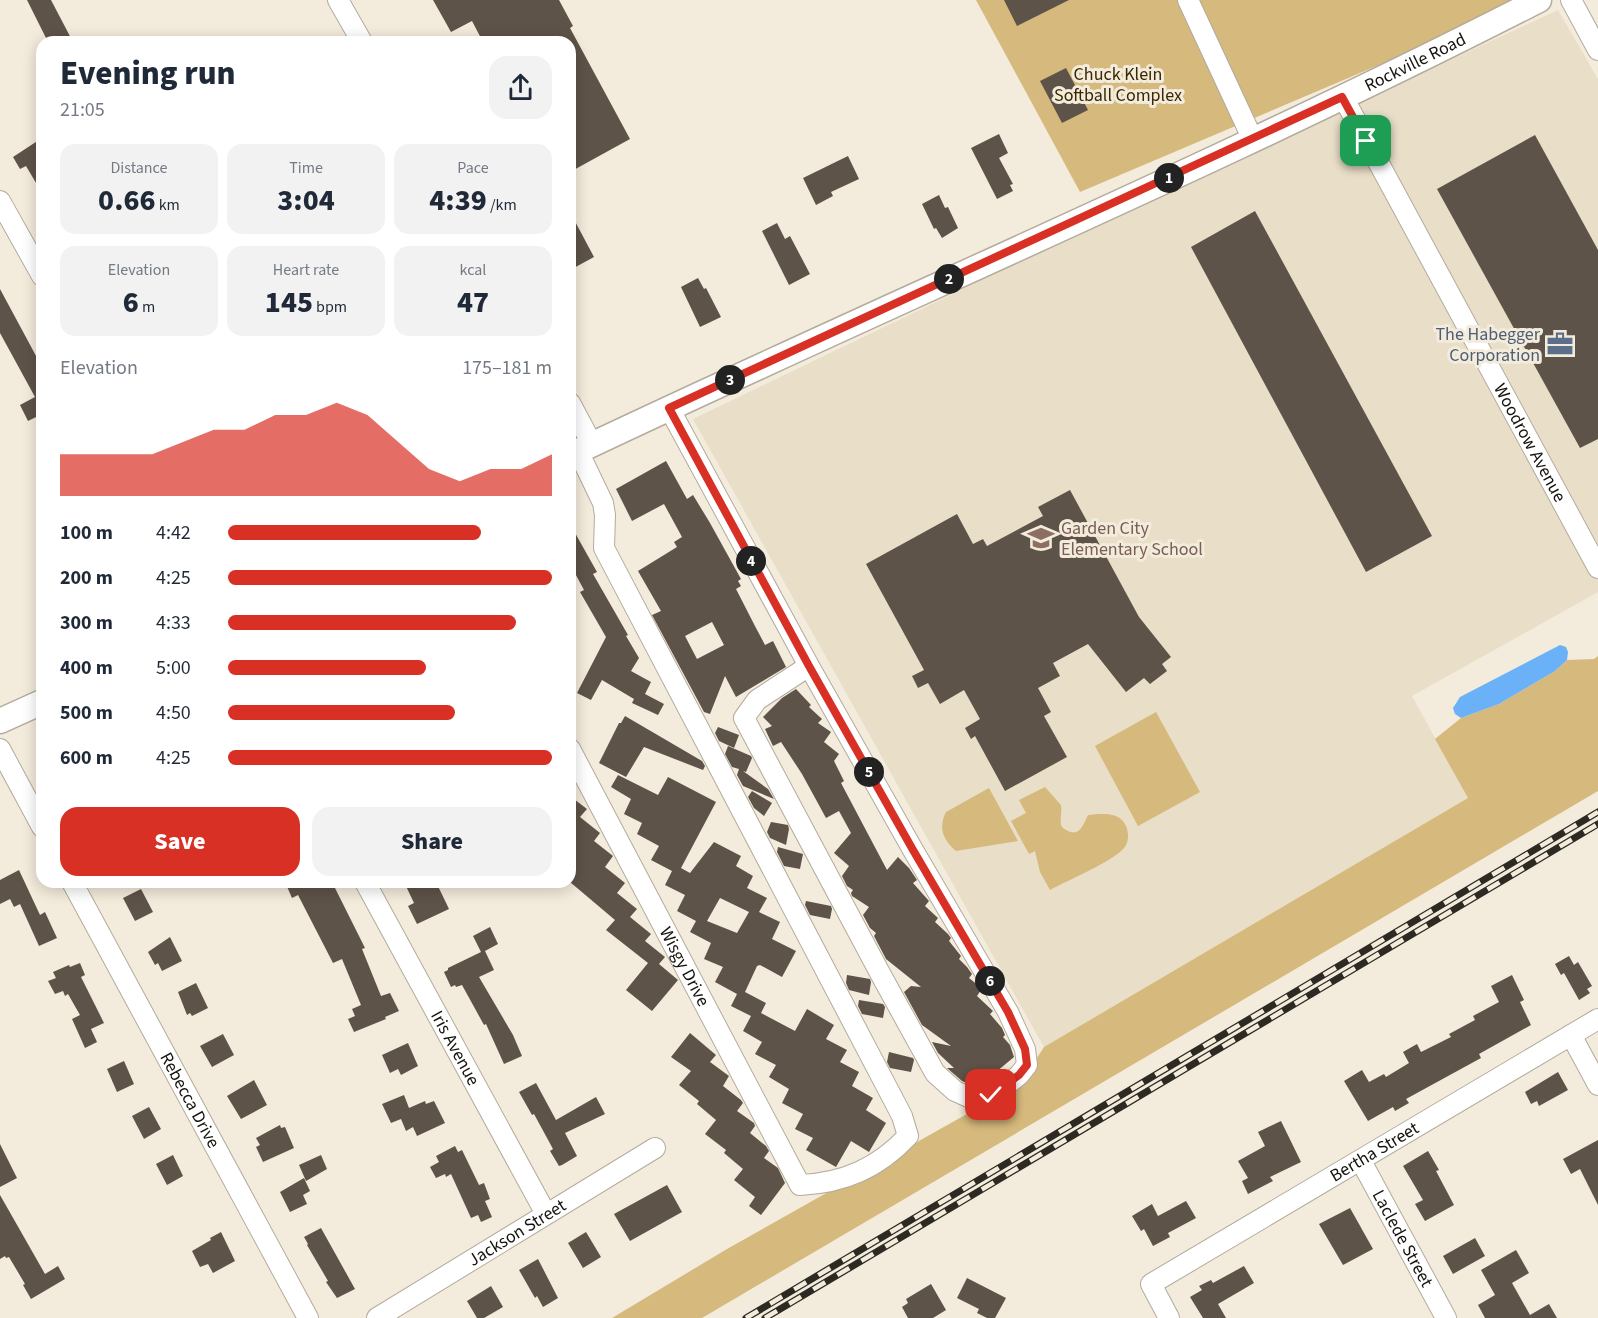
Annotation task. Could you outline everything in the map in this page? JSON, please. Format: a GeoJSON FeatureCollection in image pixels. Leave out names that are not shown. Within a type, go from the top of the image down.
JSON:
{"type":"FeatureCollection","features":[{"type":"Feature","properties":{"kind":"main road","name":"Rockville Road"},"geometry":{"type":"LineString","coordinates":[[580,450],[1253,140],[1539,0]]}},
{"type":"Feature","properties":{"kind":"main road"},"geometry":{"type":"LineString","coordinates":[[0,721],[36,705]]}},
{"type":"Feature","properties":{"kind":"street"},"geometry":{"type":"LineString","coordinates":[[338,0],[359,36]]}},
{"type":"Feature","properties":{"kind":"street"},"geometry":{"type":"LineString","coordinates":[[1188,0],[1253,140]]}},
{"type":"Feature","properties":{"kind":"street"},"geometry":{"type":"LineString","coordinates":[[1571,0],[1598,50]]}},
{"type":"Feature","properties":{"kind":"street","name":"Woodrow Avenue"},"geometry":{"type":"LineString","coordinates":[[1342,97],[1598,568]]}},
{"type":"Feature","properties":{"kind":"street"},"geometry":{"type":"LineString","coordinates":[[0,201],[36,265]]}},
{"type":"Feature","properties":{"kind":"street"},"geometry":{"type":"LineString","coordinates":[[669,408],[809,666],[1008,1012],[1025,1049],[1027,1065],[1009,1083],[991,1095],[975,1100],[955,1091],[935,1073],[744,718],[757,700],[809,666]]}},
{"type":"Feature","properties":{"kind":"street"},"geometry":{"type":"LineString","coordinates":[[576,431],[580,450]]}},
{"type":"Feature","properties":{"kind":"street","name":"Wisgy Drive"},"geometry":{"type":"LineString","coordinates":[[576,760],[800,1185],[839,1181],[865,1169],[894,1151],[908,1136],[896,1105],[604,548],[603,503],[580,450]]}},
{"type":"Feature","properties":{"kind":"street"},"geometry":{"type":"LineString","coordinates":[[0,749],[36,816]]}},
{"type":"Feature","properties":{"kind":"street","name":"Rebecca Drive"},"geometry":{"type":"LineString","coordinates":[[75,888],[308,1318]]}},
{"type":"Feature","properties":{"kind":"street","name":"Iris Avenue"},"geometry":{"type":"LineString","coordinates":[[368,888],[546,1214]]}},
{"type":"Feature","properties":{"kind":"street","name":"Bertha Street"},"geometry":{"type":"LineString","coordinates":[[1170,1318],[1151,1284],[1598,1019]]}},
{"type":"Feature","properties":{"kind":"street"},"geometry":{"type":"LineString","coordinates":[[1571,1035],[1598,1085]]}},
{"type":"Feature","properties":{"kind":"street","name":"Jackson Street"},"geometry":{"type":"LineString","coordinates":[[377,1318],[655,1148]]}},
{"type":"Feature","properties":{"kind":"street","name":"Laclede Street"},"geometry":{"type":"LineString","coordinates":[[1361,1161],[1446,1318]]}},
{"type":"Feature","properties":{"kind":"shaded area","name":"Garden City Elementary School"},"geometry":{"type":"Polygon","coordinates":[[[1558,10],[1598,79],[1598,592],[1412,696],[1468,798],[1044,1047],[693,419],[1138,205],[1558,10]]]}},
{"type":"Feature","properties":{"kind":"green space","name":"Chuck Klein Softball Complex"},"geometry":{"type":"Polygon","coordinates":[[[976,0],[1520,0],[1466,28],[1080,192],[976,0]]]}},
{"type":"Feature","properties":{"kind":"green space"},"geometry":{"type":"Polygon","coordinates":[[[1598,656],[1598,791],[702,1318],[612,1318],[727,1249],[1020,1084],[1044,1047],[1468,798],[1435,739],[1461,718],[1499,704],[1555,671],[1567,660],[1594,659],[1598,656]]]}},
{"type":"Feature","properties":{"kind":"green space"},"geometry":{"type":"Polygon","coordinates":[[[1156,712],[1200,792],[1138,826],[1095,746],[1156,712]]]}},
{"type":"Feature","properties":{"kind":"green space"},"geometry":{"type":"Polygon","coordinates":[[[1045,787],[1061,805],[1061,825],[1066,830],[1079,831],[1088,815],[1104,814],[1115,816],[1123,821],[1128,834],[1126,846],[1118,853],[1100,865],[1050,890],[1040,872],[1035,851],[1029,854],[1011,821],[1026,813],[1019,800],[1045,787]]]}},
{"type":"Feature","properties":{"kind":"green space"},"geometry":{"type":"Polygon","coordinates":[[[989,788],[1018,841],[956,851],[948,843],[943,833],[942,823],[946,812],[989,788]]]}},
{"type":"Feature","properties":{"kind":"water"},"geometry":{"type":"Polygon","coordinates":[[[1560,645],[1566,647],[1567,660],[1555,671],[1499,704],[1461,718],[1455,714],[1453,708],[1460,697],[1560,645]]]}},
{"type":"Feature","properties":{"kind":"building"},"geometry":{"type":"Polygon","coordinates":[[[27,0],[51,0],[70,36],[45,36],[27,0]]]}},
{"type":"Feature","properties":{"kind":"building"},"geometry":{"type":"Polygon","coordinates":[[[433,0],[559,0],[573,26],[570,28],[574,36],[480,36],[472,21],[451,32],[433,0]]]}},
{"type":"Feature","properties":{"kind":"building"},"geometry":{"type":"Polygon","coordinates":[[[1004,0],[1069,0],[1017,26],[1004,0]]]}},
{"type":"Feature","properties":{"kind":"building"},"geometry":{"type":"Polygon","coordinates":[[[576,39],[630,139],[576,169],[576,39]]]}},
{"type":"Feature","properties":{"kind":"building"},"geometry":{"type":"Polygon","coordinates":[[[1066,68],[1088,110],[1062,123],[1040,81],[1066,68]]]}},
{"type":"Feature","properties":{"kind":"building"},"geometry":{"type":"Polygon","coordinates":[[[999,134],[1008,153],[999,158],[1013,184],[1010,185],[1013,191],[997,199],[971,148],[999,134]]]}},
{"type":"Feature","properties":{"kind":"building","name":"The Habegger Corporation"},"geometry":{"type":"Polygon","coordinates":[[[1535,135],[1598,250],[1598,439],[1580,448],[1437,189],[1535,135]]]}},
{"type":"Feature","properties":{"kind":"building"},"geometry":{"type":"Polygon","coordinates":[[[36,142],[36,183],[26,166],[20,169],[13,157],[36,142]]]}},
{"type":"Feature","properties":{"kind":"building"},"geometry":{"type":"Polygon","coordinates":[[[848,156],[859,179],[831,192],[833,196],[816,205],[803,178],[848,156]]]}},
{"type":"Feature","properties":{"kind":"building"},"geometry":{"type":"Polygon","coordinates":[[[939,195],[945,208],[948,207],[958,228],[942,238],[936,228],[934,229],[922,204],[939,195]]]}},
{"type":"Feature","properties":{"kind":"building"},"geometry":{"type":"Polygon","coordinates":[[[1255,211],[1432,536],[1366,572],[1191,247],[1255,211]]]}},
{"type":"Feature","properties":{"kind":"building"},"geometry":{"type":"Polygon","coordinates":[[[576,223],[594,257],[576,267],[576,223]]]}},
{"type":"Feature","properties":{"kind":"building"},"geometry":{"type":"Polygon","coordinates":[[[777,223],[785,239],[790,236],[810,274],[789,285],[762,231],[777,223]]]}},
{"type":"Feature","properties":{"kind":"building"},"geometry":{"type":"Polygon","coordinates":[[[698,278],[704,289],[706,288],[721,317],[700,327],[681,287],[698,278]]]}},
{"type":"Feature","properties":{"kind":"building"},"geometry":{"type":"Polygon","coordinates":[[[0,289],[36,356],[36,417],[28,421],[20,405],[35,397],[0,333],[0,289]]]}},
{"type":"Feature","properties":{"kind":"building"},"geometry":{"type":"Polygon","coordinates":[[[666,461],[687,499],[693,495],[741,579],[738,581],[741,586],[736,589],[765,645],[773,641],[786,667],[736,697],[725,676],[710,714],[704,712],[652,615],[661,611],[638,571],[677,547],[674,542],[682,537],[664,504],[632,521],[616,489],[666,461]],[[712,622],[685,636],[697,659],[724,645],[712,622]]]}},
{"type":"Feature","properties":{"kind":"building","name":"Garden City Elementary School"},"geometry":{"type":"Polygon","coordinates":[[[1070,490],[1139,617],[1171,657],[1162,664],[1167,671],[1150,684],[1144,678],[1126,692],[1088,644],[1053,663],[1060,676],[1038,688],[1051,712],[1044,716],[1067,757],[1005,791],[975,736],[971,739],[965,728],[980,719],[964,690],[940,704],[928,683],[918,688],[912,676],[924,670],[866,564],[957,514],[973,544],[983,539],[987,546],[1043,516],[1038,507],[1070,490]]]}},
{"type":"Feature","properties":{"kind":"building"},"geometry":{"type":"Polygon","coordinates":[[[576,535],[597,572],[593,574],[639,658],[631,671],[651,682],[645,694],[664,704],[658,715],[632,703],[634,699],[602,680],[591,700],[577,693],[606,637],[580,592],[584,590],[576,575],[576,535]]]}},
{"type":"Feature","properties":{"kind":"building"},"geometry":{"type":"Polygon","coordinates":[[[796,689],[811,705],[809,707],[822,719],[818,723],[831,732],[824,742],[839,754],[834,761],[844,781],[841,783],[887,870],[898,857],[909,868],[917,880],[913,883],[929,901],[925,906],[938,918],[935,922],[951,938],[949,941],[961,956],[959,959],[972,974],[969,978],[979,986],[981,990],[977,996],[993,1011],[990,1014],[1002,1028],[1005,1035],[1003,1037],[1010,1045],[1014,1057],[984,1082],[976,1072],[971,1085],[962,1081],[947,1068],[954,1068],[938,1053],[932,1042],[951,1046],[922,1025],[904,992],[911,986],[921,987],[886,959],[874,936],[876,933],[870,928],[863,915],[869,907],[852,896],[853,890],[847,886],[842,876],[849,866],[834,853],[851,833],[839,811],[826,818],[781,742],[773,746],[765,729],[772,726],[763,717],[782,698],[796,689]]]}},
{"type":"Feature","properties":{"kind":"building"},"geometry":{"type":"Polygon","coordinates":[[[625,716],[702,761],[705,766],[703,770],[644,747],[626,777],[599,763],[619,723],[625,716]]]}},
{"type":"Feature","properties":{"kind":"building"},"geometry":{"type":"Polygon","coordinates":[[[718,727],[739,735],[734,748],[719,741],[715,733],[718,727]]]}},
{"type":"Feature","properties":{"kind":"building"},"geometry":{"type":"Polygon","coordinates":[[[728,746],[751,756],[746,772],[743,771],[768,789],[774,799],[743,786],[737,775],[739,769],[732,767],[725,754],[728,746]]]}},
{"type":"Feature","properties":{"kind":"building"},"geometry":{"type":"Polygon","coordinates":[[[618,775],[658,795],[668,777],[716,802],[681,868],[690,873],[714,842],[741,856],[736,866],[753,876],[747,888],[767,898],[759,912],[780,922],[772,939],[796,951],[782,977],[760,965],[757,966],[745,992],[766,1003],[761,1013],[795,1031],[807,1009],[834,1025],[826,1039],[847,1050],[840,1062],[859,1072],[852,1086],[873,1098],[866,1110],[886,1123],[869,1152],[851,1141],[836,1167],[806,1150],[813,1138],[795,1129],[803,1114],[782,1103],[789,1089],[769,1077],[776,1065],[755,1054],[762,1042],[743,1031],[751,1016],[731,1006],[737,994],[715,982],[723,967],[704,959],[711,943],[690,932],[696,921],[677,911],[685,895],[665,885],[672,871],[651,860],[659,846],[637,834],[642,823],[624,814],[631,799],[611,787],[618,775]],[[720,898],[707,921],[737,933],[749,912],[720,898]]]}},
{"type":"Feature","properties":{"kind":"building"},"geometry":{"type":"Polygon","coordinates":[[[752,791],[772,803],[764,816],[754,808],[748,797],[752,791]]]}},
{"type":"Feature","properties":{"kind":"building"},"geometry":{"type":"Polygon","coordinates":[[[576,801],[587,809],[580,817],[600,833],[594,841],[613,856],[605,867],[625,883],[617,893],[637,909],[630,917],[651,934],[645,941],[665,957],[659,964],[678,980],[652,1011],[626,990],[648,963],[606,930],[615,920],[576,887],[576,801]]]}},
{"type":"Feature","properties":{"kind":"building"},"geometry":{"type":"Polygon","coordinates":[[[771,822],[788,825],[786,845],[770,838],[767,832],[771,822]]]}},
{"type":"Feature","properties":{"kind":"building"},"geometry":{"type":"Polygon","coordinates":[[[778,847],[803,854],[800,869],[784,866],[777,852],[778,847]]]}},
{"type":"Feature","properties":{"kind":"building"},"geometry":{"type":"Polygon","coordinates":[[[19,870],[40,915],[45,912],[57,938],[39,946],[20,904],[14,907],[10,899],[0,904],[0,880],[19,870]]]}},
{"type":"Feature","properties":{"kind":"building"},"geometry":{"type":"Polygon","coordinates":[[[288,888],[335,888],[365,948],[362,949],[381,996],[390,993],[399,1011],[354,1032],[348,1019],[355,1016],[352,1009],[361,1005],[342,959],[333,963],[298,895],[292,898],[288,888]]]}},
{"type":"Feature","properties":{"kind":"building"},"geometry":{"type":"Polygon","coordinates":[[[407,888],[439,888],[449,909],[417,924],[408,906],[414,903],[407,888]]]}},
{"type":"Feature","properties":{"kind":"building"},"geometry":{"type":"Polygon","coordinates":[[[141,889],[153,912],[135,921],[123,898],[141,889]]]}},
{"type":"Feature","properties":{"kind":"building"},"geometry":{"type":"Polygon","coordinates":[[[806,901],[831,906],[830,919],[810,915],[805,905],[806,901]]]}},
{"type":"Feature","properties":{"kind":"building"},"geometry":{"type":"Polygon","coordinates":[[[490,927],[498,944],[485,951],[494,970],[479,977],[513,1035],[522,1056],[504,1064],[486,1024],[484,1025],[462,985],[451,987],[444,972],[481,952],[473,936],[490,927]]]}},
{"type":"Feature","properties":{"kind":"building"},"geometry":{"type":"Polygon","coordinates":[[[170,937],[182,961],[162,971],[158,963],[155,965],[148,952],[170,937]]]}},
{"type":"Feature","properties":{"kind":"building"},"geometry":{"type":"Polygon","coordinates":[[[1569,956],[1574,965],[1578,962],[1592,986],[1587,989],[1590,993],[1579,1000],[1564,973],[1561,975],[1555,964],[1569,956]]]}},
{"type":"Feature","properties":{"kind":"building"},"geometry":{"type":"Polygon","coordinates":[[[80,963],[85,975],[81,977],[104,1023],[91,1029],[97,1042],[85,1048],[72,1019],[80,1015],[68,994],[65,996],[63,991],[55,994],[48,981],[56,978],[53,972],[80,963]]]}},
{"type":"Feature","properties":{"kind":"building"},"geometry":{"type":"Polygon","coordinates":[[[847,975],[870,979],[869,995],[849,990],[846,983],[847,975]]]}},
{"type":"Feature","properties":{"kind":"building"},"geometry":{"type":"Polygon","coordinates":[[[1512,975],[1524,1000],[1520,1002],[1531,1025],[1479,1054],[1481,1058],[1406,1099],[1409,1103],[1395,1111],[1393,1107],[1368,1121],[1344,1081],[1362,1070],[1369,1082],[1384,1074],[1386,1077],[1409,1063],[1403,1052],[1417,1044],[1421,1052],[1451,1037],[1449,1034],[1475,1020],[1473,1016],[1499,1002],[1491,986],[1512,975]]]}},
{"type":"Feature","properties":{"kind":"building"},"geometry":{"type":"Polygon","coordinates":[[[196,983],[208,1008],[192,1016],[190,1013],[187,1015],[178,992],[196,983]]]}},
{"type":"Feature","properties":{"kind":"building"},"geometry":{"type":"Polygon","coordinates":[[[859,1000],[883,1004],[885,1007],[883,1018],[862,1014],[858,1006],[859,1000]]]}},
{"type":"Feature","properties":{"kind":"building"},"geometry":{"type":"Polygon","coordinates":[[[690,1033],[716,1055],[710,1062],[729,1076],[723,1086],[743,1103],[737,1111],[754,1123],[755,1126],[750,1133],[766,1146],[769,1151],[764,1158],[778,1168],[785,1183],[761,1215],[749,1206],[755,1197],[734,1180],[743,1169],[724,1153],[726,1150],[705,1134],[716,1120],[697,1104],[699,1101],[679,1085],[691,1071],[671,1057],[690,1033]]]}},
{"type":"Feature","properties":{"kind":"building"},"geometry":{"type":"Polygon","coordinates":[[[223,1034],[234,1055],[212,1067],[200,1046],[223,1034]]]}},
{"type":"Feature","properties":{"kind":"building"},"geometry":{"type":"Polygon","coordinates":[[[408,1043],[418,1066],[401,1075],[398,1069],[390,1073],[382,1055],[408,1043]]]}},
{"type":"Feature","properties":{"kind":"building"},"geometry":{"type":"Polygon","coordinates":[[[889,1052],[913,1058],[911,1072],[890,1068],[887,1062],[889,1052]]]}},
{"type":"Feature","properties":{"kind":"building"},"geometry":{"type":"Polygon","coordinates":[[[124,1061],[134,1084],[117,1092],[107,1069],[124,1061]]]}},
{"type":"Feature","properties":{"kind":"building"},"geometry":{"type":"Polygon","coordinates":[[[1558,1072],[1568,1090],[1539,1106],[1537,1101],[1531,1104],[1525,1092],[1558,1072]]]}},
{"type":"Feature","properties":{"kind":"building"},"geometry":{"type":"Polygon","coordinates":[[[254,1080],[267,1105],[241,1119],[227,1096],[254,1080]]]}},
{"type":"Feature","properties":{"kind":"building"},"geometry":{"type":"Polygon","coordinates":[[[536,1083],[556,1120],[596,1097],[605,1114],[565,1133],[577,1156],[559,1166],[550,1151],[553,1149],[519,1092],[536,1083]]]}},
{"type":"Feature","properties":{"kind":"building"},"geometry":{"type":"Polygon","coordinates":[[[404,1095],[409,1108],[425,1101],[426,1104],[434,1101],[445,1123],[417,1136],[413,1127],[406,1131],[401,1119],[391,1123],[382,1104],[404,1095]]]}},
{"type":"Feature","properties":{"kind":"building"},"geometry":{"type":"Polygon","coordinates":[[[149,1107],[161,1129],[144,1139],[132,1116],[149,1107]]]}},
{"type":"Feature","properties":{"kind":"building"},"geometry":{"type":"Polygon","coordinates":[[[1281,1121],[1301,1162],[1270,1177],[1273,1181],[1248,1194],[1242,1181],[1248,1178],[1238,1161],[1265,1146],[1258,1132],[1281,1121]]]}},
{"type":"Feature","properties":{"kind":"building"},"geometry":{"type":"Polygon","coordinates":[[[280,1125],[281,1128],[285,1127],[294,1148],[263,1162],[256,1147],[260,1145],[256,1138],[280,1125]]]}},
{"type":"Feature","properties":{"kind":"building"},"geometry":{"type":"Polygon","coordinates":[[[1598,1140],[1598,1205],[1580,1169],[1571,1174],[1563,1159],[1598,1140]]]}},
{"type":"Feature","properties":{"kind":"building"},"geometry":{"type":"Polygon","coordinates":[[[0,1144],[17,1178],[0,1187],[0,1144]]]}},
{"type":"Feature","properties":{"kind":"building"},"geometry":{"type":"Polygon","coordinates":[[[455,1146],[458,1152],[462,1150],[479,1185],[484,1183],[490,1199],[485,1201],[492,1217],[481,1222],[478,1215],[471,1218],[451,1174],[436,1178],[430,1167],[439,1162],[436,1156],[455,1146]]]}},
{"type":"Feature","properties":{"kind":"building"},"geometry":{"type":"Polygon","coordinates":[[[1428,1151],[1454,1205],[1425,1221],[1415,1204],[1423,1200],[1403,1166],[1428,1151]]]}},
{"type":"Feature","properties":{"kind":"building"},"geometry":{"type":"Polygon","coordinates":[[[173,1155],[183,1176],[167,1185],[156,1164],[173,1155]]]}},
{"type":"Feature","properties":{"kind":"building"},"geometry":{"type":"Polygon","coordinates":[[[321,1155],[327,1169],[306,1181],[299,1165],[321,1155]]]}},
{"type":"Feature","properties":{"kind":"building"},"geometry":{"type":"Polygon","coordinates":[[[304,1178],[310,1191],[303,1195],[307,1204],[290,1212],[280,1192],[304,1178]]]}},
{"type":"Feature","properties":{"kind":"building"},"geometry":{"type":"Polygon","coordinates":[[[667,1185],[682,1212],[630,1241],[614,1214],[667,1185]]]}},
{"type":"Feature","properties":{"kind":"building"},"geometry":{"type":"Polygon","coordinates":[[[0,1195],[45,1274],[58,1266],[65,1279],[31,1299],[9,1257],[5,1256],[0,1259],[0,1195]]]}},
{"type":"Feature","properties":{"kind":"building"},"geometry":{"type":"Polygon","coordinates":[[[1186,1201],[1196,1218],[1168,1233],[1170,1237],[1153,1246],[1144,1229],[1141,1231],[1132,1216],[1152,1204],[1158,1216],[1186,1201]]]}},
{"type":"Feature","properties":{"kind":"building"},"geometry":{"type":"Polygon","coordinates":[[[1350,1208],[1373,1249],[1343,1265],[1319,1224],[1350,1208]]]}},
{"type":"Feature","properties":{"kind":"building"},"geometry":{"type":"Polygon","coordinates":[[[321,1228],[355,1289],[337,1298],[326,1282],[328,1281],[304,1237],[321,1228]]]}},
{"type":"Feature","properties":{"kind":"building"},"geometry":{"type":"Polygon","coordinates":[[[221,1232],[235,1261],[213,1273],[208,1264],[200,1267],[192,1251],[221,1232]]]}},
{"type":"Feature","properties":{"kind":"building"},"geometry":{"type":"Polygon","coordinates":[[[586,1232],[601,1257],[583,1268],[568,1243],[586,1232]]]}},
{"type":"Feature","properties":{"kind":"building"},"geometry":{"type":"Polygon","coordinates":[[[1475,1238],[1485,1256],[1453,1274],[1443,1256],[1475,1238]]]}},
{"type":"Feature","properties":{"kind":"building"},"geometry":{"type":"Polygon","coordinates":[[[1516,1250],[1529,1273],[1512,1283],[1530,1315],[1549,1304],[1557,1318],[1485,1318],[1478,1305],[1495,1295],[1481,1270],[1516,1250]]]}},
{"type":"Feature","properties":{"kind":"building"},"geometry":{"type":"Polygon","coordinates":[[[538,1259],[558,1298],[543,1307],[537,1296],[535,1298],[519,1270],[538,1259]]]}},
{"type":"Feature","properties":{"kind":"building"},"geometry":{"type":"Polygon","coordinates":[[[1244,1266],[1254,1283],[1218,1304],[1226,1318],[1203,1318],[1190,1297],[1202,1290],[1199,1286],[1211,1280],[1213,1283],[1244,1266]]]}},
{"type":"Feature","properties":{"kind":"building"},"geometry":{"type":"Polygon","coordinates":[[[967,1278],[1006,1298],[995,1318],[987,1318],[977,1313],[979,1309],[957,1298],[967,1278]]]}},
{"type":"Feature","properties":{"kind":"building"},"geometry":{"type":"Polygon","coordinates":[[[931,1284],[946,1310],[933,1318],[908,1318],[902,1307],[908,1303],[906,1299],[931,1284]]]}},
{"type":"Feature","properties":{"kind":"building"},"geometry":{"type":"Polygon","coordinates":[[[491,1286],[503,1307],[484,1318],[477,1318],[467,1301],[491,1286]]]}},
{"type":"Feature","properties":{"kind":"railway"},"geometry":{"type":"LineString","coordinates":[[746,1318],[1598,812]]}},
{"type":"Feature","properties":{"kind":"railway"},"geometry":{"type":"LineString","coordinates":[[765,1318],[1598,824]]}},
{"type":"Feature","properties":{"kind":"place","name":"The Habegger Corporation"},"geometry":{"type":"Point","coordinates":[1560,344]}},
{"type":"Feature","properties":{"kind":"place","name":"Garden City Elementary School"},"geometry":{"type":"Point","coordinates":[1041,538]}},
{"type":"Feature","properties":{"kind":"route"},"geometry":{"type":"LineString","coordinates":[[991,1095],[1019,1075],[1027,1065],[1025,1049],[1008,1012],[809,666],[669,408],[1342,97],[1366,141]]}}]}
